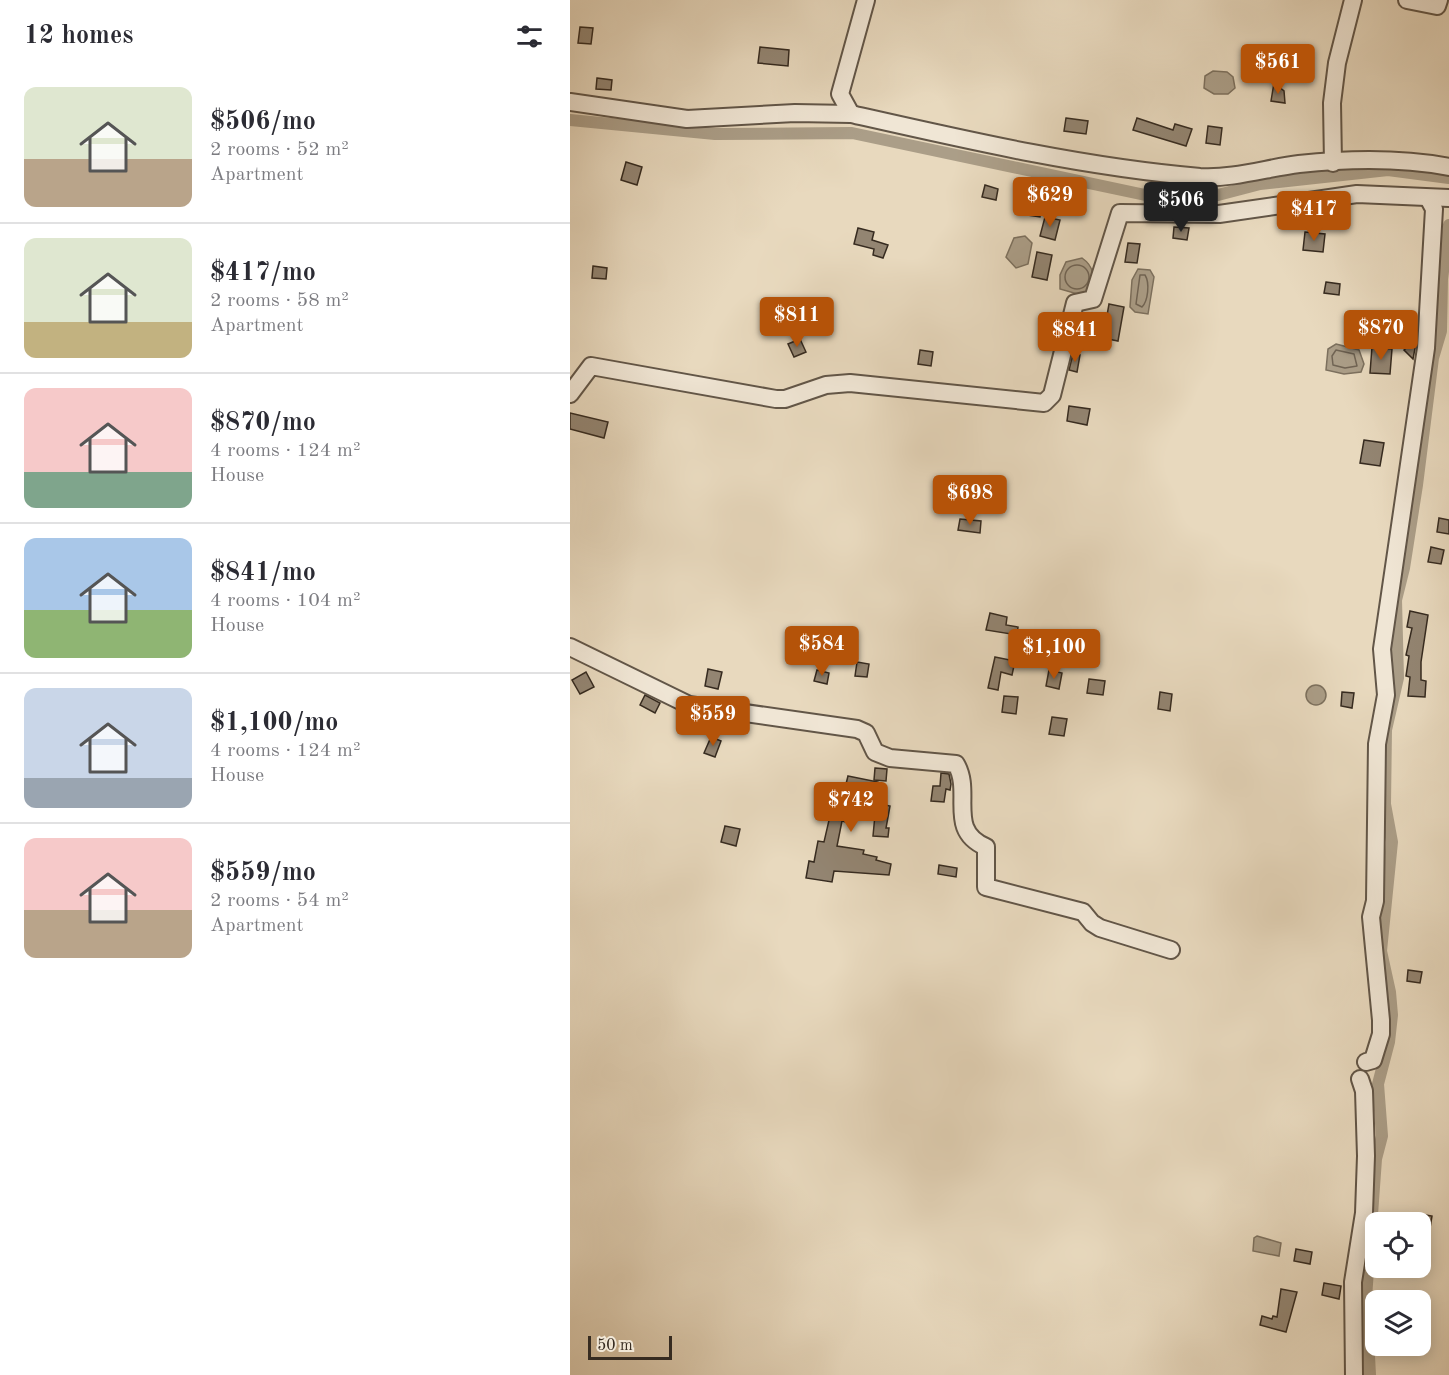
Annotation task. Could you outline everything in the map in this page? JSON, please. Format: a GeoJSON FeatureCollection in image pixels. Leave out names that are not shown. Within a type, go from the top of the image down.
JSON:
{"type":"FeatureCollection","features":[{"type":"Feature","properties":{"kind":"street"},"geometry":{"type":"LineString","coordinates":[[851,114],[840,94],[866,0]]}},
{"type":"Feature","properties":{"kind":"street"},"geometry":{"type":"LineString","coordinates":[[1333,163],[1332,103],[1337,63],[1353,0]]}},
{"type":"Feature","properties":{"kind":"street"},"geometry":{"type":"LineString","coordinates":[[1407,0],[1437,6],[1439,0]]}},
{"type":"Feature","properties":{"kind":"street"},"geometry":{"type":"LineString","coordinates":[[570,102],[687,119],[795,113],[851,114],[1036,155],[1202,177],[1333,163],[1393,162],[1449,167]]}},
{"type":"Feature","properties":{"kind":"street"},"geometry":{"type":"LineString","coordinates":[[570,394],[591,366],[776,399],[785,399],[826,385],[850,383],[1044,403],[1052,395],[1075,303],[1093,299],[1120,213],[1219,214],[1357,194],[1449,198]]}},
{"type":"Feature","properties":{"kind":"street"},"geometry":{"type":"LineString","coordinates":[[1366,1062],[1373,1060],[1381,1034],[1371,917],[1375,901],[1377,744],[1386,695],[1383,649],[1430,315],[1434,209],[1428,198]]}},
{"type":"Feature","properties":{"kind":"street"},"geometry":{"type":"LineString","coordinates":[[570,647],[689,705],[857,729],[866,733],[875,752],[890,758],[956,764],[962,792],[962,817],[965,827],[973,841],[986,847],[986,887],[1083,912],[1092,923],[1100,928],[1171,950]]}},
{"type":"Feature","properties":{"kind":"street"},"geometry":{"type":"LineString","coordinates":[[1354,1375],[1353,1281],[1364,1213],[1366,1156],[1364,1091],[1360,1079]]}},
{"type":"Feature","properties":{"kind":"water"},"geometry":{"type":"Polygon","coordinates":[[[1213,71],[1227,72],[1233,77],[1235,88],[1228,94],[1214,94],[1204,88],[1205,76],[1213,71]]]}},
{"type":"Feature","properties":{"kind":"water"},"geometry":{"type":"Polygon","coordinates":[[[1025,236],[1032,243],[1028,264],[1016,268],[1006,257],[1014,238],[1025,236]]]}},
{"type":"Feature","properties":{"kind":"water"},"geometry":{"type":"Polygon","coordinates":[[[1082,258],[1089,265],[1092,273],[1091,291],[1081,295],[1060,289],[1060,275],[1066,262],[1082,258]]]}},
{"type":"Feature","properties":{"kind":"water"},"geometry":{"type":"Polygon","coordinates":[[[1138,269],[1150,270],[1154,277],[1148,314],[1135,312],[1130,307],[1132,280],[1138,269]]]}},
{"type":"Feature","properties":{"kind":"water"},"geometry":{"type":"Polygon","coordinates":[[[1336,344],[1359,350],[1364,364],[1361,372],[1344,374],[1326,370],[1328,349],[1336,344]]]}},
{"type":"Feature","properties":{"kind":"water"},"geometry":{"type":"Polygon","coordinates":[[[1312,685],[1320,685],[1326,691],[1326,699],[1320,705],[1312,705],[1306,699],[1306,691],[1312,685]]]}},
{"type":"Feature","properties":{"kind":"water"},"geometry":{"type":"Polygon","coordinates":[[[1257,1236],[1281,1243],[1279,1256],[1253,1251],[1254,1238],[1257,1236]]]}},
{"type":"Feature","properties":{"kind":"building"},"geometry":{"type":"Polygon","coordinates":[[[580,27],[593,28],[591,44],[578,43],[580,27]]]}},
{"type":"Feature","properties":{"kind":"building"},"geometry":{"type":"Polygon","coordinates":[[[760,47],[789,50],[788,66],[758,63],[760,47]]]}},
{"type":"Feature","properties":{"kind":"building"},"geometry":{"type":"Polygon","coordinates":[[[597,78],[612,80],[611,90],[596,89],[597,78]]]}},
{"type":"Feature","properties":{"kind":"building"},"geometry":{"type":"Polygon","coordinates":[[[1274,83],[1284,91],[1285,103],[1271,101],[1274,83]]]}},
{"type":"Feature","properties":{"kind":"building"},"geometry":{"type":"Polygon","coordinates":[[[1066,118],[1088,121],[1086,134],[1064,131],[1066,118]]]}},
{"type":"Feature","properties":{"kind":"building"},"geometry":{"type":"Polygon","coordinates":[[[1137,118],[1173,130],[1175,124],[1192,129],[1186,146],[1133,130],[1137,118]]]}},
{"type":"Feature","properties":{"kind":"building"},"geometry":{"type":"Polygon","coordinates":[[[1208,126],[1222,128],[1220,145],[1206,143],[1208,126]]]}},
{"type":"Feature","properties":{"kind":"building"},"geometry":{"type":"Polygon","coordinates":[[[626,162],[642,167],[637,185],[621,180],[626,162]]]}},
{"type":"Feature","properties":{"kind":"building"},"geometry":{"type":"Polygon","coordinates":[[[985,185],[998,189],[996,200],[982,197],[985,185]]]}},
{"type":"Feature","properties":{"kind":"building"},"geometry":{"type":"Polygon","coordinates":[[[1029,202],[1042,203],[1040,217],[1028,215],[1029,202]]]}},
{"type":"Feature","properties":{"kind":"building"},"geometry":{"type":"Polygon","coordinates":[[[1045,217],[1060,220],[1055,240],[1040,236],[1045,217]]]}},
{"type":"Feature","properties":{"kind":"building"},"geometry":{"type":"Polygon","coordinates":[[[1174,227],[1189,228],[1187,240],[1173,238],[1174,227]]]}},
{"type":"Feature","properties":{"kind":"building"},"geometry":{"type":"Polygon","coordinates":[[[858,228],[874,232],[872,240],[888,245],[883,258],[873,255],[874,249],[854,244],[858,228]]]}},
{"type":"Feature","properties":{"kind":"building"},"geometry":{"type":"Polygon","coordinates":[[[1305,232],[1325,234],[1323,252],[1303,250],[1305,232]]]}},
{"type":"Feature","properties":{"kind":"building"},"geometry":{"type":"Polygon","coordinates":[[[1128,243],[1140,244],[1137,263],[1125,262],[1128,243]]]}},
{"type":"Feature","properties":{"kind":"building"},"geometry":{"type":"Polygon","coordinates":[[[1037,252],[1052,255],[1047,280],[1032,277],[1037,252]]]}},
{"type":"Feature","properties":{"kind":"building"},"geometry":{"type":"Polygon","coordinates":[[[593,266],[607,268],[606,279],[592,278],[593,266]]]}},
{"type":"Feature","properties":{"kind":"building"},"geometry":{"type":"Polygon","coordinates":[[[1326,282],[1340,284],[1339,295],[1324,293],[1326,282]]]}},
{"type":"Feature","properties":{"kind":"building"},"geometry":{"type":"Polygon","coordinates":[[[1109,304],[1124,307],[1118,341],[1103,338],[1109,304]]]}},
{"type":"Feature","properties":{"kind":"building"},"geometry":{"type":"Polygon","coordinates":[[[800,339],[806,352],[794,357],[788,344],[800,339]]]}},
{"type":"Feature","properties":{"kind":"building"},"geometry":{"type":"Polygon","coordinates":[[[1416,343],[1413,359],[1404,350],[1416,343]]]}},
{"type":"Feature","properties":{"kind":"building"},"geometry":{"type":"Polygon","coordinates":[[[1372,347],[1392,349],[1390,374],[1370,373],[1372,347]]]}},
{"type":"Feature","properties":{"kind":"building"},"geometry":{"type":"Polygon","coordinates":[[[920,350],[933,352],[931,366],[918,364],[920,350]]]}},
{"type":"Feature","properties":{"kind":"building"},"geometry":{"type":"Polygon","coordinates":[[[1073,354],[1080,355],[1077,372],[1069,370],[1073,354]]]}},
{"type":"Feature","properties":{"kind":"building"},"geometry":{"type":"Polygon","coordinates":[[[1069,406],[1090,409],[1087,425],[1067,421],[1069,406]]]}},
{"type":"Feature","properties":{"kind":"building"},"geometry":{"type":"Polygon","coordinates":[[[570,413],[608,422],[604,438],[570,429],[570,413]]]}},
{"type":"Feature","properties":{"kind":"building"},"geometry":{"type":"Polygon","coordinates":[[[1364,440],[1384,443],[1380,466],[1360,463],[1364,440]]]}},
{"type":"Feature","properties":{"kind":"building"},"geometry":{"type":"Polygon","coordinates":[[[1439,518],[1449,520],[1449,534],[1437,532],[1439,518]]]}},
{"type":"Feature","properties":{"kind":"building"},"geometry":{"type":"Polygon","coordinates":[[[960,519],[981,521],[980,533],[958,530],[960,519]]]}},
{"type":"Feature","properties":{"kind":"building"},"geometry":{"type":"Polygon","coordinates":[[[1431,547],[1444,550],[1441,564],[1428,562],[1431,547]]]}},
{"type":"Feature","properties":{"kind":"building"},"geometry":{"type":"Polygon","coordinates":[[[1410,611],[1428,615],[1421,662],[1421,680],[1426,681],[1425,697],[1408,696],[1410,677],[1406,676],[1409,656],[1406,655],[1412,628],[1407,627],[1410,611]]]}},
{"type":"Feature","properties":{"kind":"building"},"geometry":{"type":"Polygon","coordinates":[[[990,613],[1007,617],[1006,625],[1018,627],[1017,635],[986,630],[990,613]]]}},
{"type":"Feature","properties":{"kind":"building"},"geometry":{"type":"Polygon","coordinates":[[[995,657],[1015,661],[1012,675],[1001,672],[998,690],[988,688],[995,657]]]}},
{"type":"Feature","properties":{"kind":"building"},"geometry":{"type":"Polygon","coordinates":[[[857,662],[869,664],[867,677],[855,676],[857,662]]]}},
{"type":"Feature","properties":{"kind":"building"},"geometry":{"type":"Polygon","coordinates":[[[708,669],[722,672],[718,689],[705,686],[708,669]]]}},
{"type":"Feature","properties":{"kind":"building"},"geometry":{"type":"Polygon","coordinates":[[[817,670],[829,673],[827,684],[814,681],[817,670]]]}},
{"type":"Feature","properties":{"kind":"building"},"geometry":{"type":"Polygon","coordinates":[[[1049,670],[1062,673],[1059,689],[1046,686],[1049,670]]]}},
{"type":"Feature","properties":{"kind":"building"},"geometry":{"type":"Polygon","coordinates":[[[586,672],[594,687],[580,694],[572,680],[586,672]]]}},
{"type":"Feature","properties":{"kind":"building"},"geometry":{"type":"Polygon","coordinates":[[[1089,679],[1105,681],[1103,695],[1087,693],[1089,679]]]}},
{"type":"Feature","properties":{"kind":"building"},"geometry":{"type":"Polygon","coordinates":[[[1160,692],[1172,694],[1170,711],[1158,709],[1160,692]]]}},
{"type":"Feature","properties":{"kind":"building"},"geometry":{"type":"Polygon","coordinates":[[[1342,692],[1354,693],[1352,708],[1341,706],[1342,692]]]}},
{"type":"Feature","properties":{"kind":"building"},"geometry":{"type":"Polygon","coordinates":[[[645,695],[660,703],[655,713],[640,705],[645,695]]]}},
{"type":"Feature","properties":{"kind":"building"},"geometry":{"type":"Polygon","coordinates":[[[1004,696],[1018,697],[1016,714],[1002,712],[1004,696]]]}},
{"type":"Feature","properties":{"kind":"building"},"geometry":{"type":"Polygon","coordinates":[[[1052,717],[1067,719],[1064,736],[1049,734],[1052,717]]]}},
{"type":"Feature","properties":{"kind":"building"},"geometry":{"type":"Polygon","coordinates":[[[711,737],[721,741],[715,757],[704,753],[711,737]]]}},
{"type":"Feature","properties":{"kind":"building"},"geometry":{"type":"Polygon","coordinates":[[[875,768],[887,769],[886,781],[874,780],[875,768]]]}},
{"type":"Feature","properties":{"kind":"building"},"geometry":{"type":"Polygon","coordinates":[[[941,773],[949,774],[950,790],[946,789],[944,802],[931,801],[933,786],[940,786],[941,773]]]}},
{"type":"Feature","properties":{"kind":"building"},"geometry":{"type":"Polygon","coordinates":[[[848,776],[878,782],[876,803],[890,806],[886,828],[889,828],[888,837],[873,836],[875,815],[854,812],[854,816],[848,814],[846,822],[842,821],[837,846],[864,850],[863,854],[877,857],[876,860],[891,864],[889,875],[834,871],[832,882],[806,878],[809,861],[814,862],[818,841],[824,842],[836,790],[844,792],[848,776]]]}},
{"type":"Feature","properties":{"kind":"building"},"geometry":{"type":"Polygon","coordinates":[[[725,826],[740,829],[736,846],[721,842],[725,826]]]}},
{"type":"Feature","properties":{"kind":"building"},"geometry":{"type":"Polygon","coordinates":[[[939,865],[957,868],[956,877],[938,874],[939,865]]]}},
{"type":"Feature","properties":{"kind":"building"},"geometry":{"type":"Polygon","coordinates":[[[1408,970],[1422,972],[1420,983],[1407,981],[1408,970]]]}},
{"type":"Feature","properties":{"kind":"building"},"geometry":{"type":"Polygon","coordinates":[[[1296,1249],[1312,1252],[1310,1264],[1294,1261],[1296,1249]]]}},
{"type":"Feature","properties":{"kind":"building"},"geometry":{"type":"Polygon","coordinates":[[[1324,1283],[1341,1286],[1339,1299],[1322,1295],[1324,1283]]]}},
{"type":"Feature","properties":{"kind":"building"},"geometry":{"type":"Polygon","coordinates":[[[1281,1289],[1297,1292],[1286,1332],[1260,1325],[1262,1316],[1272,1319],[1273,1316],[1277,1317],[1281,1289]]]}},
{"type":"Feature","properties":{"kind":"waterway"},"geometry":{"type":"LineString","coordinates":[[570,120],[715,134],[852,133],[1150,196],[1218,195],[1260,184],[1388,170],[1449,178]]}},
{"type":"Feature","properties":{"kind":"waterway"},"geometry":{"type":"LineString","coordinates":[[1370,1375],[1366,1298],[1376,1159],[1382,1136],[1378,1084],[1389,1042],[1392,1015],[1390,992],[1381,951],[1392,842],[1385,804],[1386,730],[1398,678],[1396,600],[1404,568],[1417,485],[1433,358],[1441,331],[1442,279],[1449,225]]}}]}
